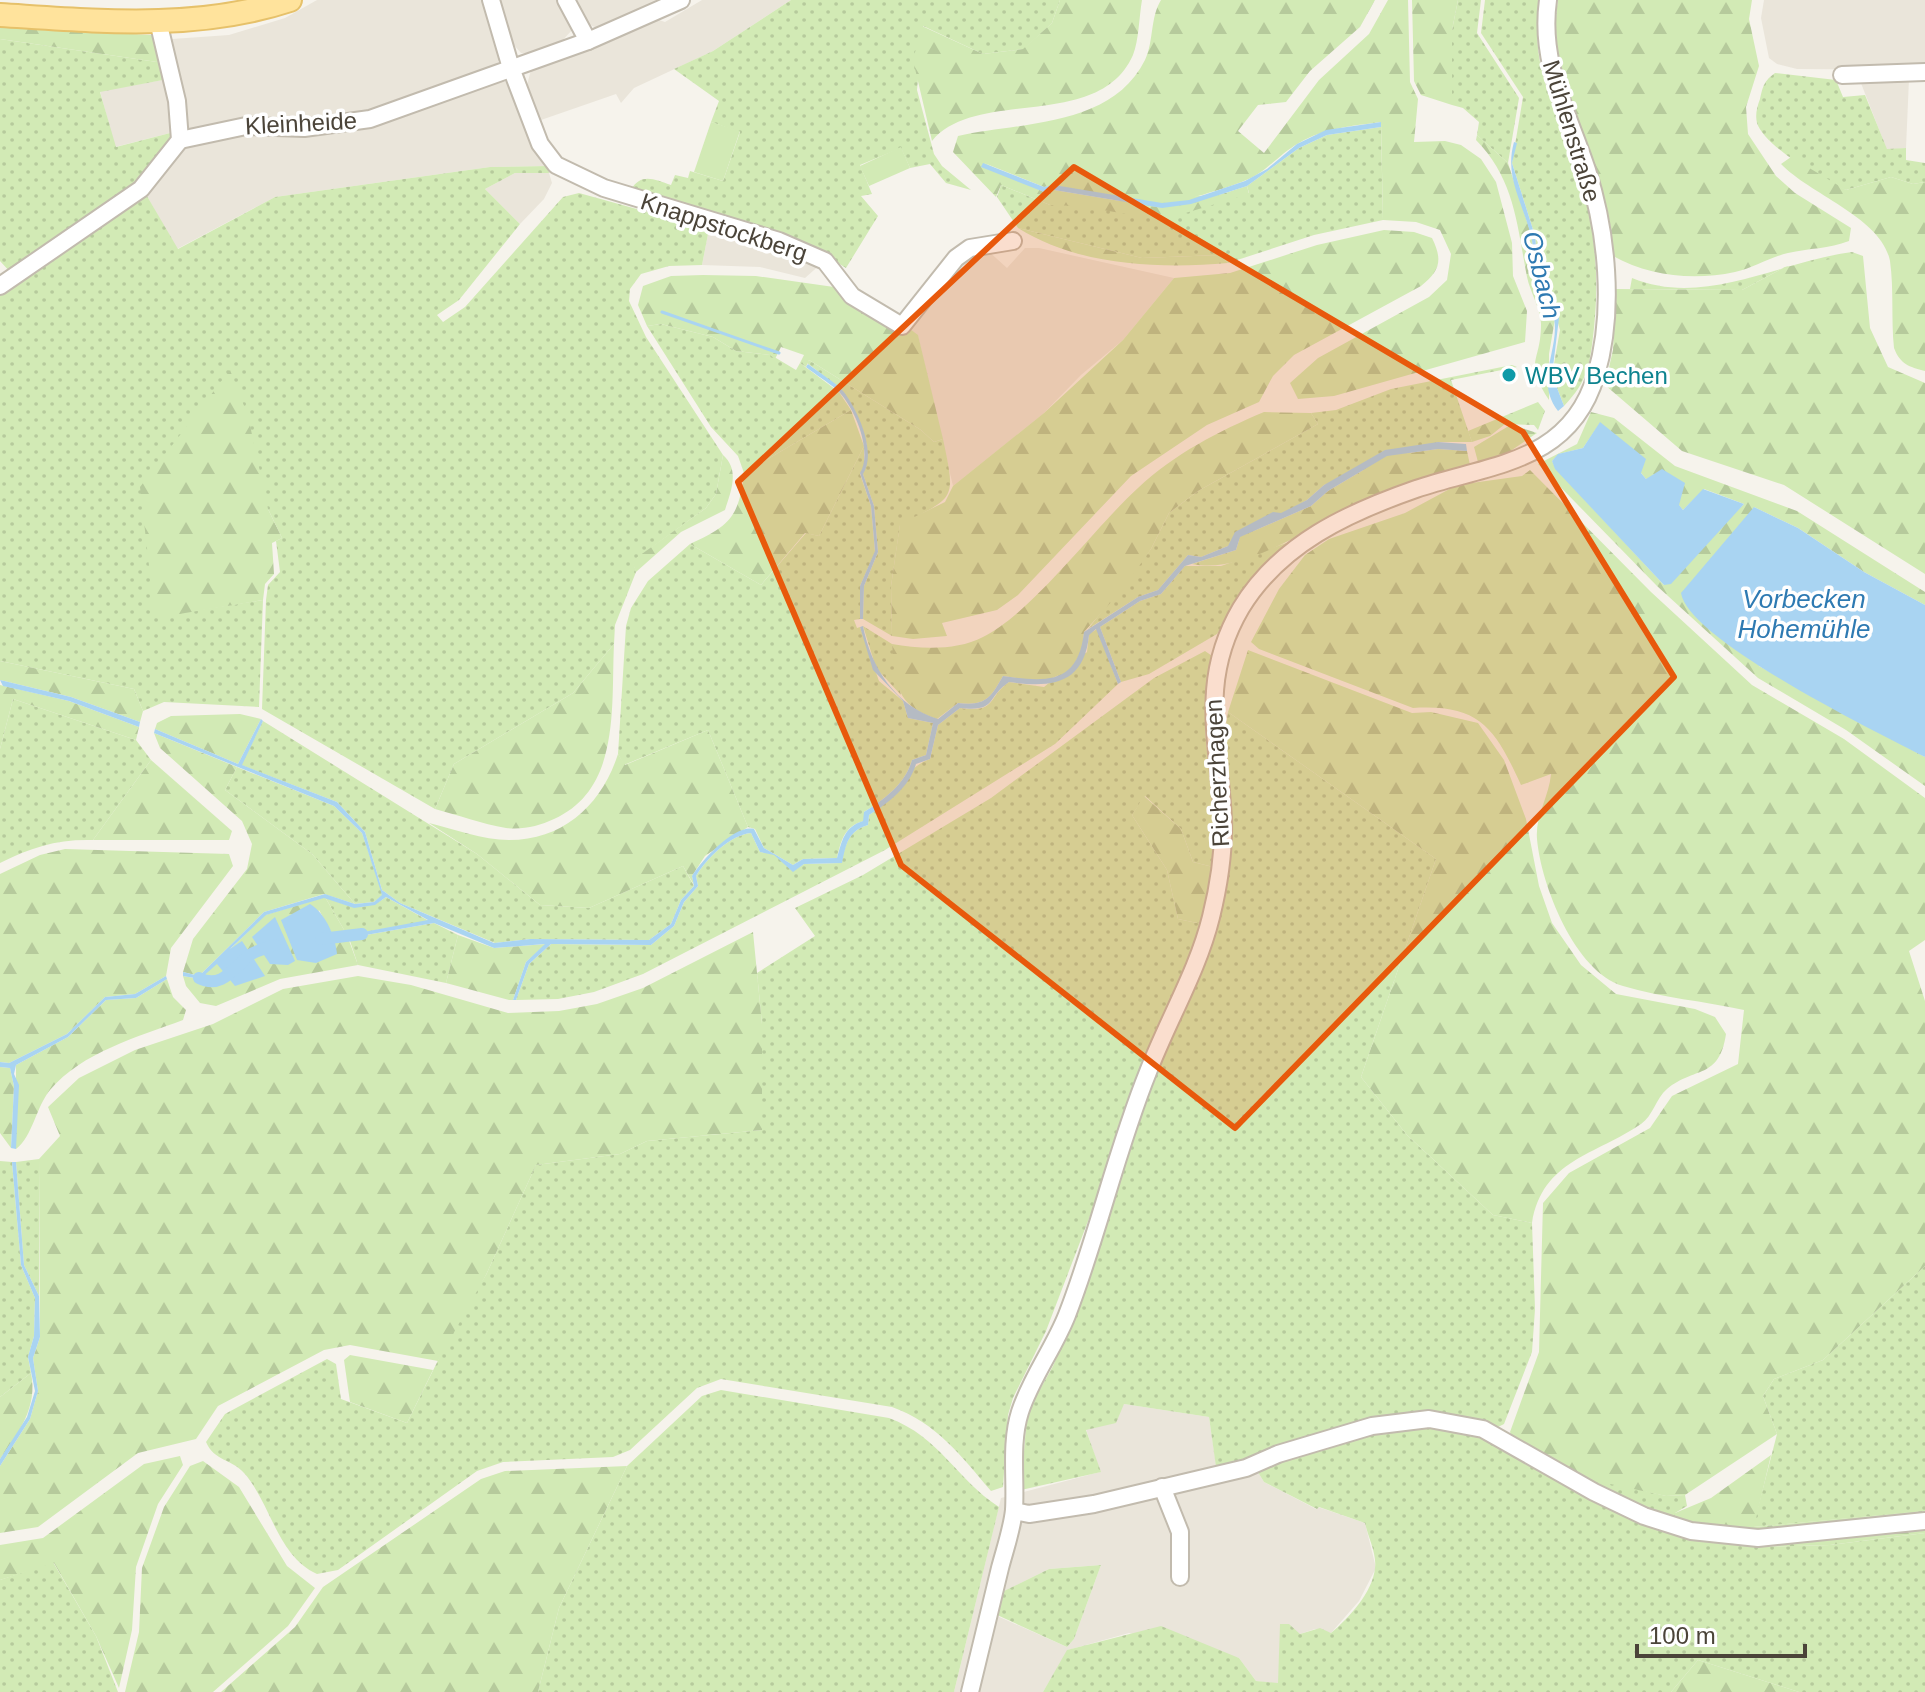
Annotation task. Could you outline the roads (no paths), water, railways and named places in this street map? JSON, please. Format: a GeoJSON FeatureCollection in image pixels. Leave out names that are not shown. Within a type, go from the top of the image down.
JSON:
{"type":"FeatureCollection","features":[{"type":"Feature","properties":{"kind":"main road"},"geometry":{"type":"LineString","coordinates":[[0,15],[208,20],[290,0]]}},
{"type":"Feature","properties":{"kind":"street","name":"Knappstockberg"},"geometry":{"type":"LineString","coordinates":[[491,0],[511,68],[540,144],[556,165],[604,188],[779,241],[825,261],[852,296],[902,326],[956,258],[970,248],[1013,241]]}},
{"type":"Feature","properties":{"kind":"street"},"geometry":{"type":"LineString","coordinates":[[566,0],[588,41]]}},
{"type":"Feature","properties":{"kind":"street","name":"Kleinheide"},"geometry":{"type":"LineString","coordinates":[[180,140],[246,126],[304,128],[370,119],[588,41],[681,0]]}},
{"type":"Feature","properties":{"kind":"street","name":"Mühlenstraße"},"geometry":{"type":"LineString","coordinates":[[1548,0],[1548,61],[1588,174],[1604,261]]}},
{"type":"Feature","properties":{"kind":"street"},"geometry":{"type":"LineString","coordinates":[[0,286],[141,189],[180,140],[177,101],[158,21]]}},
{"type":"Feature","properties":{"kind":"street"},"geometry":{"type":"LineString","coordinates":[[1842,75],[1925,72]]}},
{"type":"Feature","properties":{"kind":"street","name":"Richerzhagen"},"geometry":{"type":"LineString","coordinates":[[970,1692],[1014,1511],[1019,1413],[1067,1315],[1139,1095],[1209,925],[1220,869],[1223,828],[1213,734],[1213,697],[1219,661],[1231,628],[1269,570],[1317,533],[1404,493],[1528,457],[1566,428],[1588,397],[1599,362],[1604,261]]}},
{"type":"Feature","properties":{"kind":"street"},"geometry":{"type":"LineString","coordinates":[[1014,1511],[1044,1512],[1162,1487],[1246,1468],[1278,1454],[1372,1426],[1429,1419],[1454,1421],[1502,1437],[1594,1492],[1644,1516],[1691,1531],[1758,1538],[1925,1521]]}},
{"type":"Feature","properties":{"kind":"street"},"geometry":{"type":"LineString","coordinates":[[1162,1487],[1180,1532],[1180,1577]]}},
{"type":"Feature","properties":{"kind":"water"},"geometry":{"type":"Polygon","coordinates":[[[1381,122],[1381,127],[1327,135],[1299,148],[1247,186],[1191,204],[1162,208],[1054,190],[1044,192],[981,167],[983,163],[1044,187],[1054,185],[1162,203],[1189,200],[1245,181],[1267,169],[1297,144],[1326,130],[1381,122]]]}},
{"type":"Feature","properties":{"kind":"water"},"geometry":{"type":"Polygon","coordinates":[[[1514,142],[1517,143],[1512,163],[1535,236],[1539,277],[1559,318],[1552,375],[1564,406],[1558,411],[1548,388],[1554,318],[1535,274],[1531,236],[1513,178],[1511,167],[1514,142]]]}},
{"type":"Feature","properties":{"kind":"water"},"geometry":{"type":"Polygon","coordinates":[[[808,364],[843,391],[860,420],[867,443],[867,465],[863,474],[874,506],[878,552],[864,586],[863,619],[860,619],[860,586],[875,551],[871,506],[860,473],[863,442],[856,418],[844,398],[806,367],[808,364]]]}},
{"type":"Feature","properties":{"kind":"water","name":"Vorbecken Hohemühle"},"geometry":{"type":"Polygon","coordinates":[[[1600,422],[1646,459],[1641,473],[1646,479],[1662,469],[1685,483],[1679,505],[1683,510],[1703,489],[1744,504],[1671,584],[1664,585],[1555,469],[1552,461],[1558,454],[1583,448],[1600,422]]]}},
{"type":"Feature","properties":{"kind":"water"},"geometry":{"type":"Polygon","coordinates":[[[1438,442],[1466,444],[1467,451],[1438,449],[1387,456],[1328,491],[1311,506],[1240,537],[1236,550],[1185,566],[1161,594],[1140,601],[1100,627],[1121,682],[1118,684],[1096,629],[1089,635],[1080,664],[1063,680],[1039,684],[1009,682],[986,706],[960,708],[938,725],[930,759],[916,764],[904,787],[869,815],[868,825],[852,835],[842,863],[804,864],[793,872],[774,855],[760,852],[751,833],[727,843],[696,876],[698,886],[684,902],[674,926],[651,945],[551,944],[529,964],[516,1000],[513,1000],[526,962],[545,944],[494,948],[434,923],[349,938],[347,935],[428,920],[386,897],[375,905],[354,908],[324,898],[266,915],[230,949],[242,941],[265,976],[235,986],[217,964],[200,979],[183,976],[183,972],[199,976],[264,912],[325,894],[355,904],[374,902],[382,895],[362,833],[334,806],[154,733],[155,729],[238,764],[261,719],[263,721],[242,765],[337,802],[365,832],[382,890],[400,903],[494,943],[530,939],[649,940],[671,924],[681,900],[694,886],[692,876],[729,837],[746,829],[754,829],[764,848],[793,865],[803,859],[837,858],[845,835],[863,821],[864,812],[894,790],[912,760],[926,755],[933,723],[908,718],[903,701],[873,670],[860,627],[863,626],[879,670],[898,695],[923,713],[938,719],[958,703],[975,703],[986,699],[1003,676],[1046,679],[1067,671],[1081,649],[1084,632],[1138,597],[1158,590],[1188,555],[1201,557],[1228,546],[1235,532],[1273,512],[1281,513],[1307,500],[1324,485],[1385,450],[1438,442]]]}},
{"type":"Feature","properties":{"kind":"water","name":"Vorbecken Hohemühle"},"geometry":{"type":"Polygon","coordinates":[[[1754,507],[1798,528],[1864,572],[1925,605],[1925,757],[1789,684],[1716,635],[1692,613],[1681,593],[1754,507]]]}},
{"type":"Feature","properties":{"kind":"water"},"geometry":{"type":"Polygon","coordinates":[[[0,680],[71,697],[140,722],[139,727],[69,701],[3,686],[0,680]]]}},
{"type":"Feature","properties":{"kind":"water"},"geometry":{"type":"Polygon","coordinates":[[[310,904],[329,926],[337,954],[316,963],[297,960],[281,920],[310,904]]]}},
{"type":"Feature","properties":{"kind":"water"},"geometry":{"type":"Polygon","coordinates":[[[275,917],[295,961],[288,965],[270,964],[252,937],[275,917]]]}},
{"type":"Feature","properties":{"kind":"water"},"geometry":{"type":"Polygon","coordinates":[[[166,976],[167,979],[136,998],[106,1000],[68,1037],[16,1065],[14,1074],[19,1085],[16,1149],[11,1148],[14,1086],[10,1068],[0,1067],[0,1062],[9,1063],[67,1034],[105,997],[135,994],[166,976]]]}},
{"type":"Feature","properties":{"kind":"water"},"geometry":{"type":"Polygon","coordinates":[[[12,1162],[16,1162],[24,1265],[39,1296],[40,1337],[33,1358],[38,1391],[30,1419],[0,1466],[0,1459],[27,1417],[35,1391],[28,1357],[34,1336],[35,1298],[21,1265],[12,1162]]]}},
{"type":"Feature","properties":{"kind":"waterway"},"geometry":{"type":"LineString","coordinates":[[662,312],[779,353]]}},
{"type":"Feature","properties":{"kind":"waterway"},"geometry":{"type":"LineString","coordinates":[[321,939],[362,934]]}},
{"type":"Feature","properties":{"kind":"waterway"},"geometry":{"type":"LineString","coordinates":[[199,978],[207,981],[221,979],[250,955],[275,945]]}},
{"type":"Feature","properties":{"kind":"place","name":"WBV Bechen"},"geometry":{"type":"Point","coordinates":[1509,375]}},
{"type":"Feature","properties":{"kind":"water label","name":"Osbach"},"geometry":{"type":"Point","coordinates":[1542,275]}}]}
